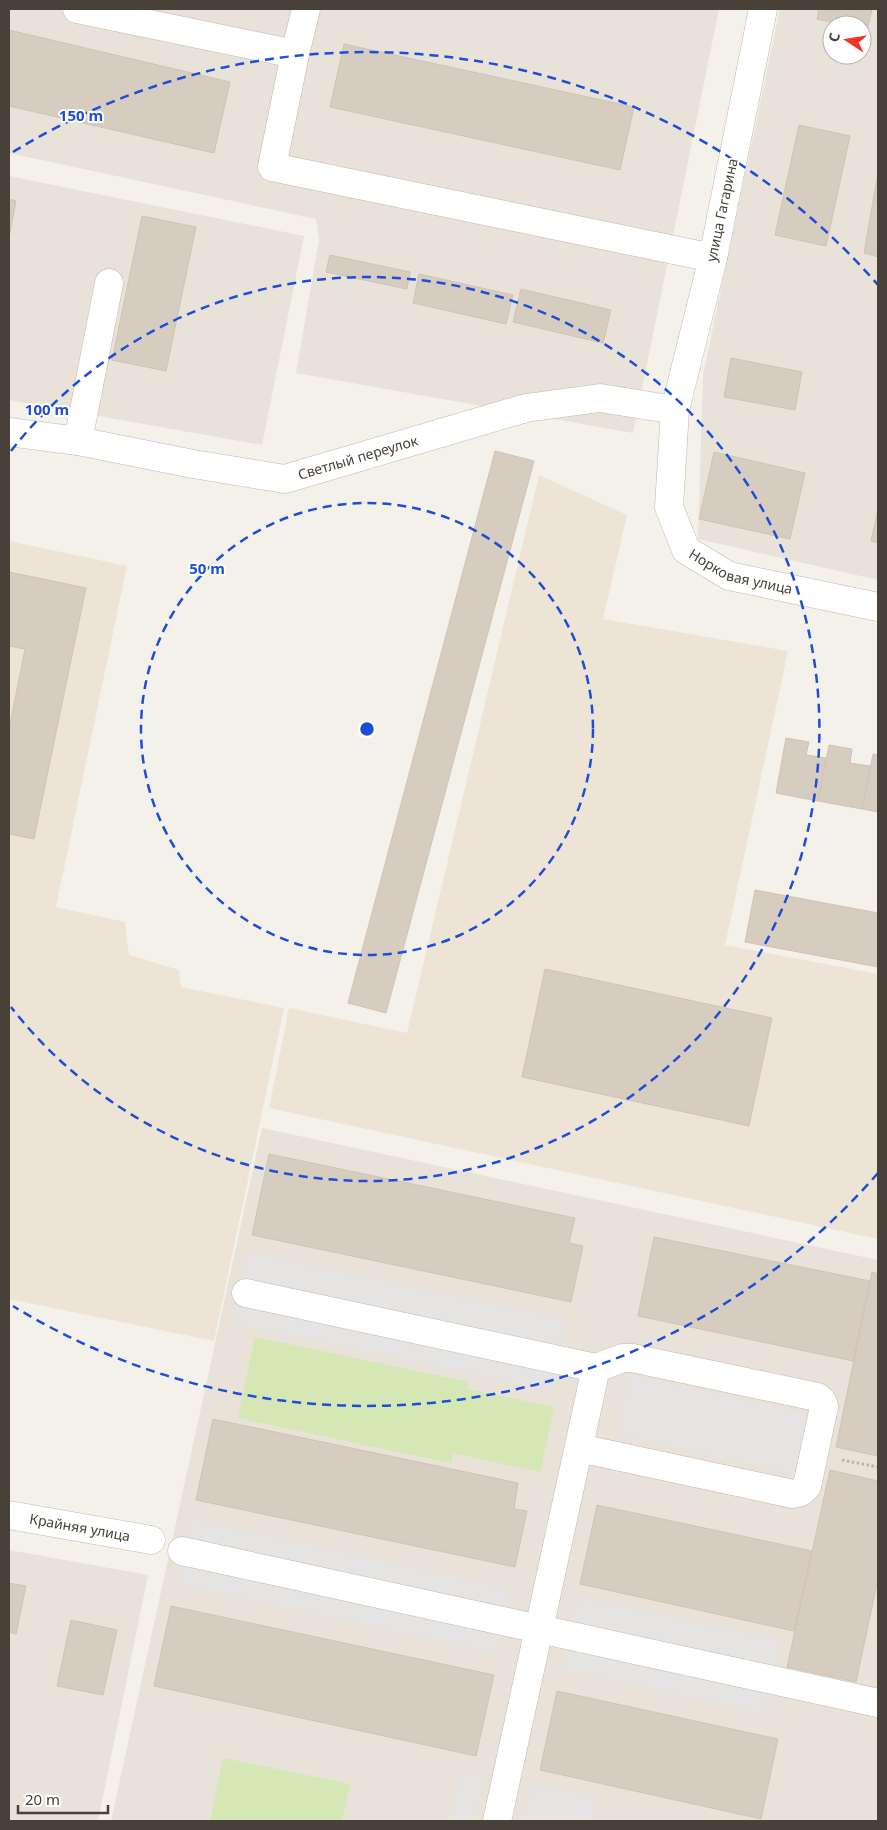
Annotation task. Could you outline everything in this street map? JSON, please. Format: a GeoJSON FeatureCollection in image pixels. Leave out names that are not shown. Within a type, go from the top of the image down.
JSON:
{"type":"FeatureCollection","features":[{"type":"Feature","properties":{"kind":"street"},"geometry":{"type":"LineString","coordinates":[[77,9],[295,54]]}},
{"type":"Feature","properties":{"kind":"street"},"geometry":{"type":"LineString","coordinates":[[306,9],[272,167],[713,258]]}},
{"type":"Feature","properties":{"kind":"street","name":"улица Гагарина"},"geometry":{"type":"LineString","coordinates":[[675,410],[713,258],[764,9]]}},
{"type":"Feature","properties":{"kind":"street"},"geometry":{"type":"LineString","coordinates":[[78,441],[109,283]]}},
{"type":"Feature","properties":{"kind":"street","name":"Светлый переулок"},"geometry":{"type":"LineString","coordinates":[[9,432],[78,441],[193,464],[285,479],[526,408],[600,398],[675,410]]}},
{"type":"Feature","properties":{"kind":"street","name":"Норковая улица"},"geometry":{"type":"LineString","coordinates":[[675,410],[668,507],[686,550],[729,576],[878,607]]}},
{"type":"Feature","properties":{"kind":"street"},"geometry":{"type":"LineString","coordinates":[[246,1293],[596,1368],[623,1358],[632,1358],[817,1397],[822,1401],[824,1407],[807,1486],[801,1492],[793,1494],[579,1448]]}},
{"type":"Feature","properties":{"kind":"street"},"geometry":{"type":"LineString","coordinates":[[497,1821],[596,1368]]}},
{"type":"Feature","properties":{"kind":"street","name":"Крайняя улица"},"geometry":{"type":"LineString","coordinates":[[9,1515],[151,1540]]}},
{"type":"Feature","properties":{"kind":"street"},"geometry":{"type":"LineString","coordinates":[[182,1551],[878,1703]]}},
{"type":"Feature","properties":{"kind":"path"},"geometry":{"type":"LineString","coordinates":[[814,1454],[878,1467]]}},
{"type":"Feature","properties":{"kind":"shaded area"},"geometry":{"type":"Polygon","coordinates":[[[9,9],[719,9],[633,433],[296,373],[319,240],[316,219],[9,153],[9,9]]]}},
{"type":"Feature","properties":{"kind":"shaded area"},"geometry":{"type":"Polygon","coordinates":[[[780,9],[878,9],[878,580],[698,539],[703,375],[780,9]]]}},
{"type":"Feature","properties":{"kind":"shaded area"},"geometry":{"type":"Polygon","coordinates":[[[9,176],[304,236],[262,445],[9,400],[9,176]]]}},
{"type":"Feature","properties":{"kind":"shaded area"},"geometry":{"type":"Polygon","coordinates":[[[539,475],[627,515],[603,619],[788,651],[725,945],[878,974],[878,1239],[269,1108],[289,1008],[407,1033],[539,475]]]}},
{"type":"Feature","properties":{"kind":"shaded area"},"geometry":{"type":"Polygon","coordinates":[[[9,541],[127,566],[56,907],[125,922],[129,955],[179,970],[181,987],[284,1008],[214,1341],[9,1299],[9,541]]]}},
{"type":"Feature","properties":{"kind":"shaded area"},"geometry":{"type":"Polygon","coordinates":[[[262,1128],[878,1260],[878,1821],[111,1821],[262,1128]]]}},
{"type":"Feature","properties":{"kind":"shaded area"},"geometry":{"type":"Polygon","coordinates":[[[248,1252],[568,1320],[553,1392],[233,1324],[248,1252]]]}},
{"type":"Feature","properties":{"kind":"shaded area"},"geometry":{"type":"Polygon","coordinates":[[[630,1375],[812,1415],[799,1475],[617,1435],[630,1375]]]}},
{"type":"Feature","properties":{"kind":"shaded area"},"geometry":{"type":"Polygon","coordinates":[[[193,1519],[511,1589],[497,1654],[178,1585],[193,1519]]]}},
{"type":"Feature","properties":{"kind":"shaded area"},"geometry":{"type":"Polygon","coordinates":[[[9,1550],[148,1575],[98,1821],[9,1821],[9,1550]]]}},
{"type":"Feature","properties":{"kind":"shaded area"},"geometry":{"type":"Polygon","coordinates":[[[578,1597],[780,1640],[764,1714],[563,1670],[578,1597]]]}},
{"type":"Feature","properties":{"kind":"shaded area"},"geometry":{"type":"Polygon","coordinates":[[[461,1772],[484,1777],[475,1821],[450,1821],[461,1772]]]}},
{"type":"Feature","properties":{"kind":"shaded area"},"geometry":{"type":"Polygon","coordinates":[[[531,1783],[597,1797],[592,1821],[523,1821],[531,1783]]]}},
{"type":"Feature","properties":{"kind":"green space"},"geometry":{"type":"Polygon","coordinates":[[[255,1337],[468,1382],[467,1389],[554,1407],[540,1472],[453,1453],[451,1463],[238,1418],[255,1337]]]}},
{"type":"Feature","properties":{"kind":"green space"},"geometry":{"type":"Polygon","coordinates":[[[223,1758],[350,1784],[342,1821],[210,1821],[223,1758]]]}},
{"type":"Feature","properties":{"kind":"building"},"geometry":{"type":"Polygon","coordinates":[[[819,9],[872,9],[871,15],[822,15],[822,20],[817,19],[819,9]]]}},
{"type":"Feature","properties":{"kind":"building"},"geometry":{"type":"Polygon","coordinates":[[[9,30],[230,82],[214,153],[9,106],[9,30]]]}},
{"type":"Feature","properties":{"kind":"building"},"geometry":{"type":"Polygon","coordinates":[[[344,44],[634,107],[620,170],[330,107],[344,44]]]}},
{"type":"Feature","properties":{"kind":"building"},"geometry":{"type":"Polygon","coordinates":[[[799,125],[850,136],[826,246],[775,235],[799,125]]]}},
{"type":"Feature","properties":{"kind":"building"},"geometry":{"type":"Polygon","coordinates":[[[878,173],[878,257],[864,253],[878,173]]]}},
{"type":"Feature","properties":{"kind":"building"},"geometry":{"type":"Polygon","coordinates":[[[9,199],[16,201],[9,238],[9,199]]]}},
{"type":"Feature","properties":{"kind":"building"},"geometry":{"type":"Polygon","coordinates":[[[142,216],[196,227],[166,371],[112,360],[142,216]]]}},
{"type":"Feature","properties":{"kind":"building"},"geometry":{"type":"Polygon","coordinates":[[[330,255],[410,272],[407,289],[326,272],[330,255]]]}},
{"type":"Feature","properties":{"kind":"building"},"geometry":{"type":"Polygon","coordinates":[[[419,274],[513,295],[506,324],[413,303],[419,274]]]}},
{"type":"Feature","properties":{"kind":"building"},"geometry":{"type":"Polygon","coordinates":[[[521,289],[611,310],[603,343],[513,322],[521,289]]]}},
{"type":"Feature","properties":{"kind":"building"},"geometry":{"type":"Polygon","coordinates":[[[731,358],[802,372],[795,410],[724,397],[731,358]]]}},
{"type":"Feature","properties":{"kind":"building"},"geometry":{"type":"Polygon","coordinates":[[[495,451],[534,461],[386,1013],[348,1003],[495,451]]]}},
{"type":"Feature","properties":{"kind":"building"},"geometry":{"type":"Polygon","coordinates":[[[714,452],[805,473],[790,539],[699,519],[714,452]]]}},
{"type":"Feature","properties":{"kind":"building"},"geometry":{"type":"Polygon","coordinates":[[[878,509],[878,543],[871,541],[878,509]]]}},
{"type":"Feature","properties":{"kind":"building"},"geometry":{"type":"Polygon","coordinates":[[[9,572],[86,588],[34,839],[9,834],[9,729],[25,649],[9,646],[9,572]]]}},
{"type":"Feature","properties":{"kind":"building"},"geometry":{"type":"Polygon","coordinates":[[[786,738],[809,742],[806,755],[826,758],[818,801],[776,793],[786,738]]]}},
{"type":"Feature","properties":{"kind":"building"},"geometry":{"type":"Polygon","coordinates":[[[829,745],[852,749],[850,763],[870,766],[862,809],[818,801],[829,745]]]}},
{"type":"Feature","properties":{"kind":"building"},"geometry":{"type":"Polygon","coordinates":[[[873,754],[878,755],[878,812],[862,809],[873,754]]]}},
{"type":"Feature","properties":{"kind":"building"},"geometry":{"type":"Polygon","coordinates":[[[755,890],[878,913],[878,967],[745,942],[755,890]]]}},
{"type":"Feature","properties":{"kind":"building"},"geometry":{"type":"Polygon","coordinates":[[[545,969],[772,1018],[749,1126],[522,1077],[545,969]]]}},
{"type":"Feature","properties":{"kind":"building"},"geometry":{"type":"Polygon","coordinates":[[[269,1154],[575,1218],[569,1243],[583,1246],[571,1302],[252,1235],[269,1154]]]}},
{"type":"Feature","properties":{"kind":"building"},"geometry":{"type":"Polygon","coordinates":[[[654,1237],[870,1281],[853,1361],[638,1316],[654,1237]]]}},
{"type":"Feature","properties":{"kind":"building"},"geometry":{"type":"Polygon","coordinates":[[[872,1272],[878,1274],[878,1456],[836,1447],[872,1272]]]}},
{"type":"Feature","properties":{"kind":"building"},"geometry":{"type":"Polygon","coordinates":[[[213,1419],[518,1483],[514,1509],[527,1511],[515,1567],[196,1500],[213,1419]]]}},
{"type":"Feature","properties":{"kind":"building"},"geometry":{"type":"Polygon","coordinates":[[[830,1470],[878,1481],[878,1579],[856,1682],[787,1667],[830,1470]]]}},
{"type":"Feature","properties":{"kind":"building"},"geometry":{"type":"Polygon","coordinates":[[[597,1505],[812,1551],[794,1631],[580,1584],[597,1505]]]}},
{"type":"Feature","properties":{"kind":"building"},"geometry":{"type":"Polygon","coordinates":[[[9,1583],[26,1586],[16,1634],[9,1632],[9,1583]]]}},
{"type":"Feature","properties":{"kind":"building"},"geometry":{"type":"Polygon","coordinates":[[[171,1606],[494,1675],[476,1756],[154,1686],[171,1606]]]}},
{"type":"Feature","properties":{"kind":"building"},"geometry":{"type":"Polygon","coordinates":[[[71,1620],[117,1630],[103,1695],[57,1686],[71,1620]]]}},
{"type":"Feature","properties":{"kind":"building"},"geometry":{"type":"Polygon","coordinates":[[[557,1691],[778,1739],[761,1819],[540,1770],[557,1691]]]}}]}
